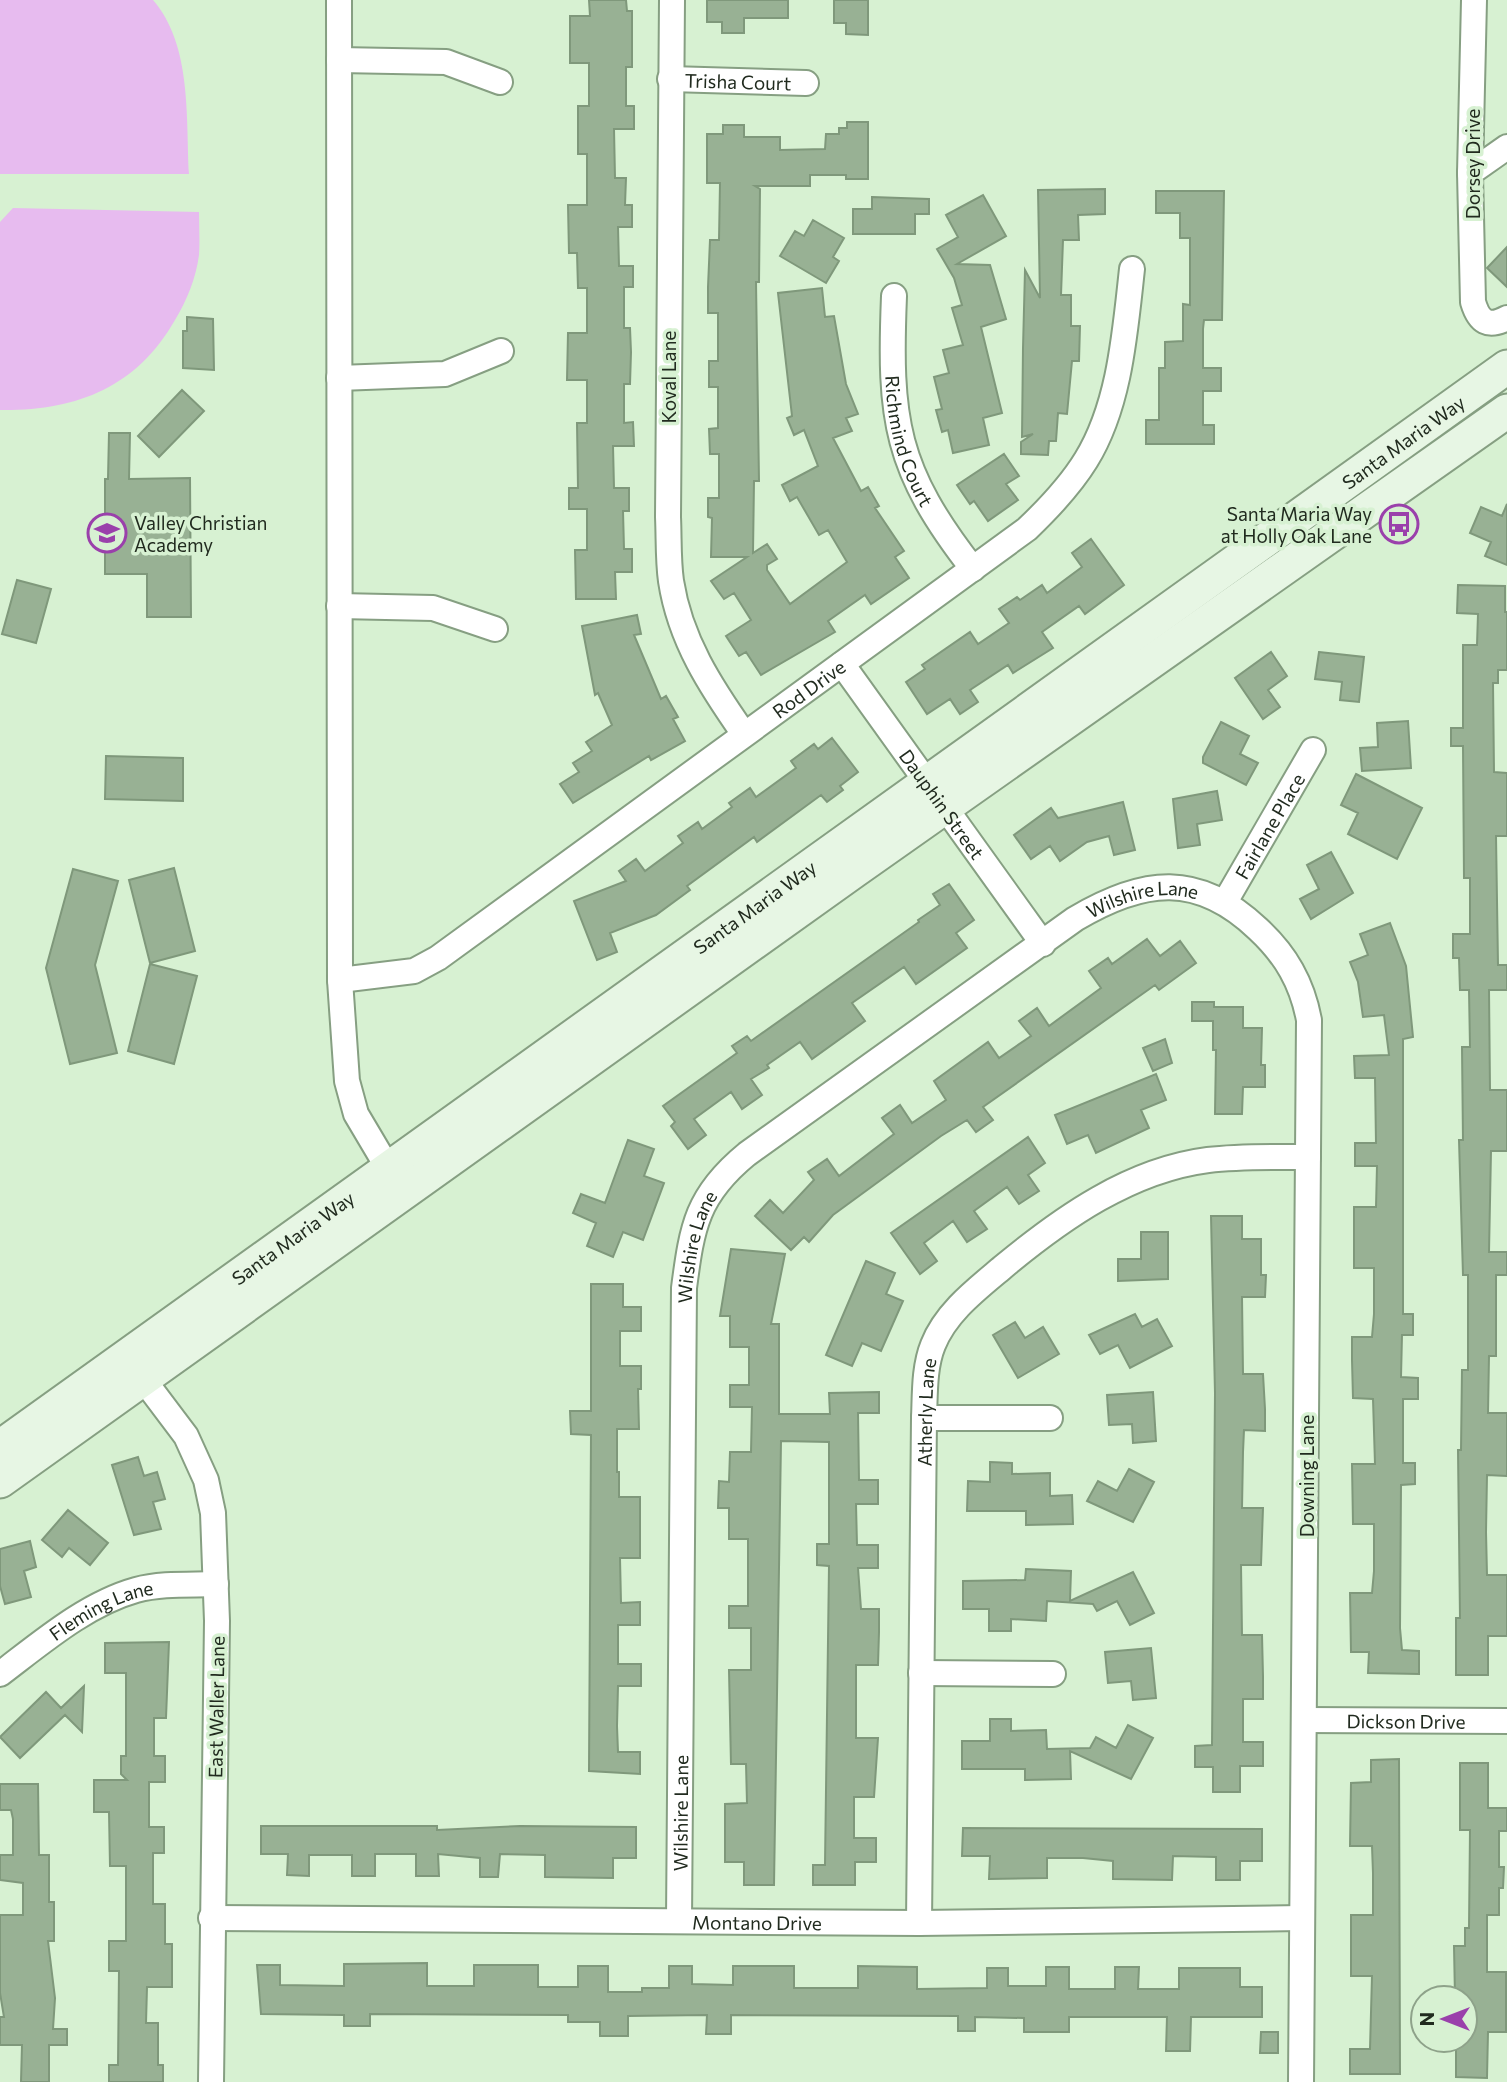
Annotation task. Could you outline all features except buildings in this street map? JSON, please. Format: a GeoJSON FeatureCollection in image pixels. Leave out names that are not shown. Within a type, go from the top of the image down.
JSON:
{"type":"FeatureCollection","features":[{"type":"Feature","properties":{"kind":"main road","name":"Santa Maria Way"},"geometry":{"type":"LineString","coordinates":[[0,1481],[134,1368],[388,1168],[1505,371]]}},
{"type":"Feature","properties":{"kind":"main road","name":"Santa Maria Way"},"geometry":{"type":"LineString","coordinates":[[0,1447],[134,1368],[946,808],[1507,411]]}},
{"type":"Feature","properties":{"kind":"street"},"geometry":{"type":"LineString","coordinates":[[339,0],[340,980],[347,1081],[356,1114],[388,1168]]}},
{"type":"Feature","properties":{"kind":"street","name":"Koval Lane"},"geometry":{"type":"LineString","coordinates":[[672,0],[671,580],[681,624],[689,645],[711,686],[744,734]]}},
{"type":"Feature","properties":{"kind":"street","name":"Dorsey Drive"},"geometry":{"type":"LineString","coordinates":[[1474,0],[1471,173],[1474,302],[1478,317],[1496,321]]}},
{"type":"Feature","properties":{"kind":"street"},"geometry":{"type":"LineString","coordinates":[[339,60],[446,62],[500,82]]}},
{"type":"Feature","properties":{"kind":"street","name":"Trisha Court"},"geometry":{"type":"LineString","coordinates":[[670,79],[806,83]]}},
{"type":"Feature","properties":{"kind":"street"},"geometry":{"type":"LineString","coordinates":[[1471,173],[1507,146]]}},
{"type":"Feature","properties":{"kind":"street","name":"Rod Drive"},"geometry":{"type":"LineString","coordinates":[[340,980],[414,971],[438,958],[1027,529],[1053,504],[1087,459],[1099,435],[1117,373],[1132,269]]}},
{"type":"Feature","properties":{"kind":"street","name":"Richmind Court"},"geometry":{"type":"LineString","coordinates":[[894,296],[894,406],[899,439],[911,474],[929,507],[973,569]]}},
{"type":"Feature","properties":{"kind":"street"},"geometry":{"type":"LineString","coordinates":[[339,378],[444,374],[501,351]]}},
{"type":"Feature","properties":{"kind":"street"},"geometry":{"type":"LineString","coordinates":[[339,606],[433,608],[495,629]]}},
{"type":"Feature","properties":{"kind":"street","name":"Dauphin Street"},"geometry":{"type":"LineString","coordinates":[[842,664],[1043,944]]}},
{"type":"Feature","properties":{"kind":"street","name":"Fairlane Place"},"geometry":{"type":"LineString","coordinates":[[1225,902],[1313,750]]}},
{"type":"Feature","properties":{"kind":"street","name":"Wilshire Lane"},"geometry":{"type":"LineString","coordinates":[[679,1921],[684,1288],[691,1231],[703,1200],[722,1174],[747,1154],[1096,906],[1134,890],[1162,886],[1193,888],[1225,902]]}},
{"type":"Feature","properties":{"kind":"street","name":"Downing Lane"},"geometry":{"type":"LineString","coordinates":[[1225,902],[1272,942],[1303,991],[1309,1020],[1301,2082]]}},
{"type":"Feature","properties":{"kind":"street","name":"Atherly Lane"},"geometry":{"type":"LineString","coordinates":[[919,1923],[924,1418],[928,1363],[933,1344],[948,1319],[968,1296],[1042,1234],[1112,1191],[1159,1171],[1206,1160],[1308,1157]]}},
{"type":"Feature","properties":{"kind":"street","name":"East Waller Lane"},"geometry":{"type":"LineString","coordinates":[[134,1368],[186,1436],[206,1479],[214,1513],[216,1584],[211,2082]]}},
{"type":"Feature","properties":{"kind":"street"},"geometry":{"type":"LineString","coordinates":[[924,1418],[1050,1418]]}},
{"type":"Feature","properties":{"kind":"street","name":"Fleming Lane"},"geometry":{"type":"LineString","coordinates":[[0,1674],[48,1638],[109,1599],[166,1585],[216,1584]]}},
{"type":"Feature","properties":{"kind":"street"},"geometry":{"type":"LineString","coordinates":[[921,1673],[1053,1674]]}},
{"type":"Feature","properties":{"kind":"street","name":"Dickson Drive"},"geometry":{"type":"LineString","coordinates":[[1304,1720],[1507,1721]]}},
{"type":"Feature","properties":{"kind":"street","name":"Montano Drive"},"geometry":{"type":"LineString","coordinates":[[211,1917],[919,1923],[1301,1918]]}},
{"type":"Feature","properties":{"kind":"shaded area"},"geometry":{"type":"Polygon","coordinates":[[[0,0],[153,0],[166,18],[181,60],[187,106],[189,174],[0,174],[0,0]]]}},
{"type":"Feature","properties":{"kind":"shaded area"},"geometry":{"type":"Polygon","coordinates":[[[13,208],[199,212],[198,264],[190,289],[159,343],[142,363],[123,379],[78,400],[54,406],[0,410],[0,222],[13,208]]]}},
{"type":"Feature","properties":{"kind":"place","name":"Santa Maria Way at Holly Oak Lane"},"geometry":{"type":"Point","coordinates":[1399,524]}},
{"type":"Feature","properties":{"kind":"place","name":"Valley Christian Academy"},"geometry":{"type":"Point","coordinates":[107,533]}}]}
